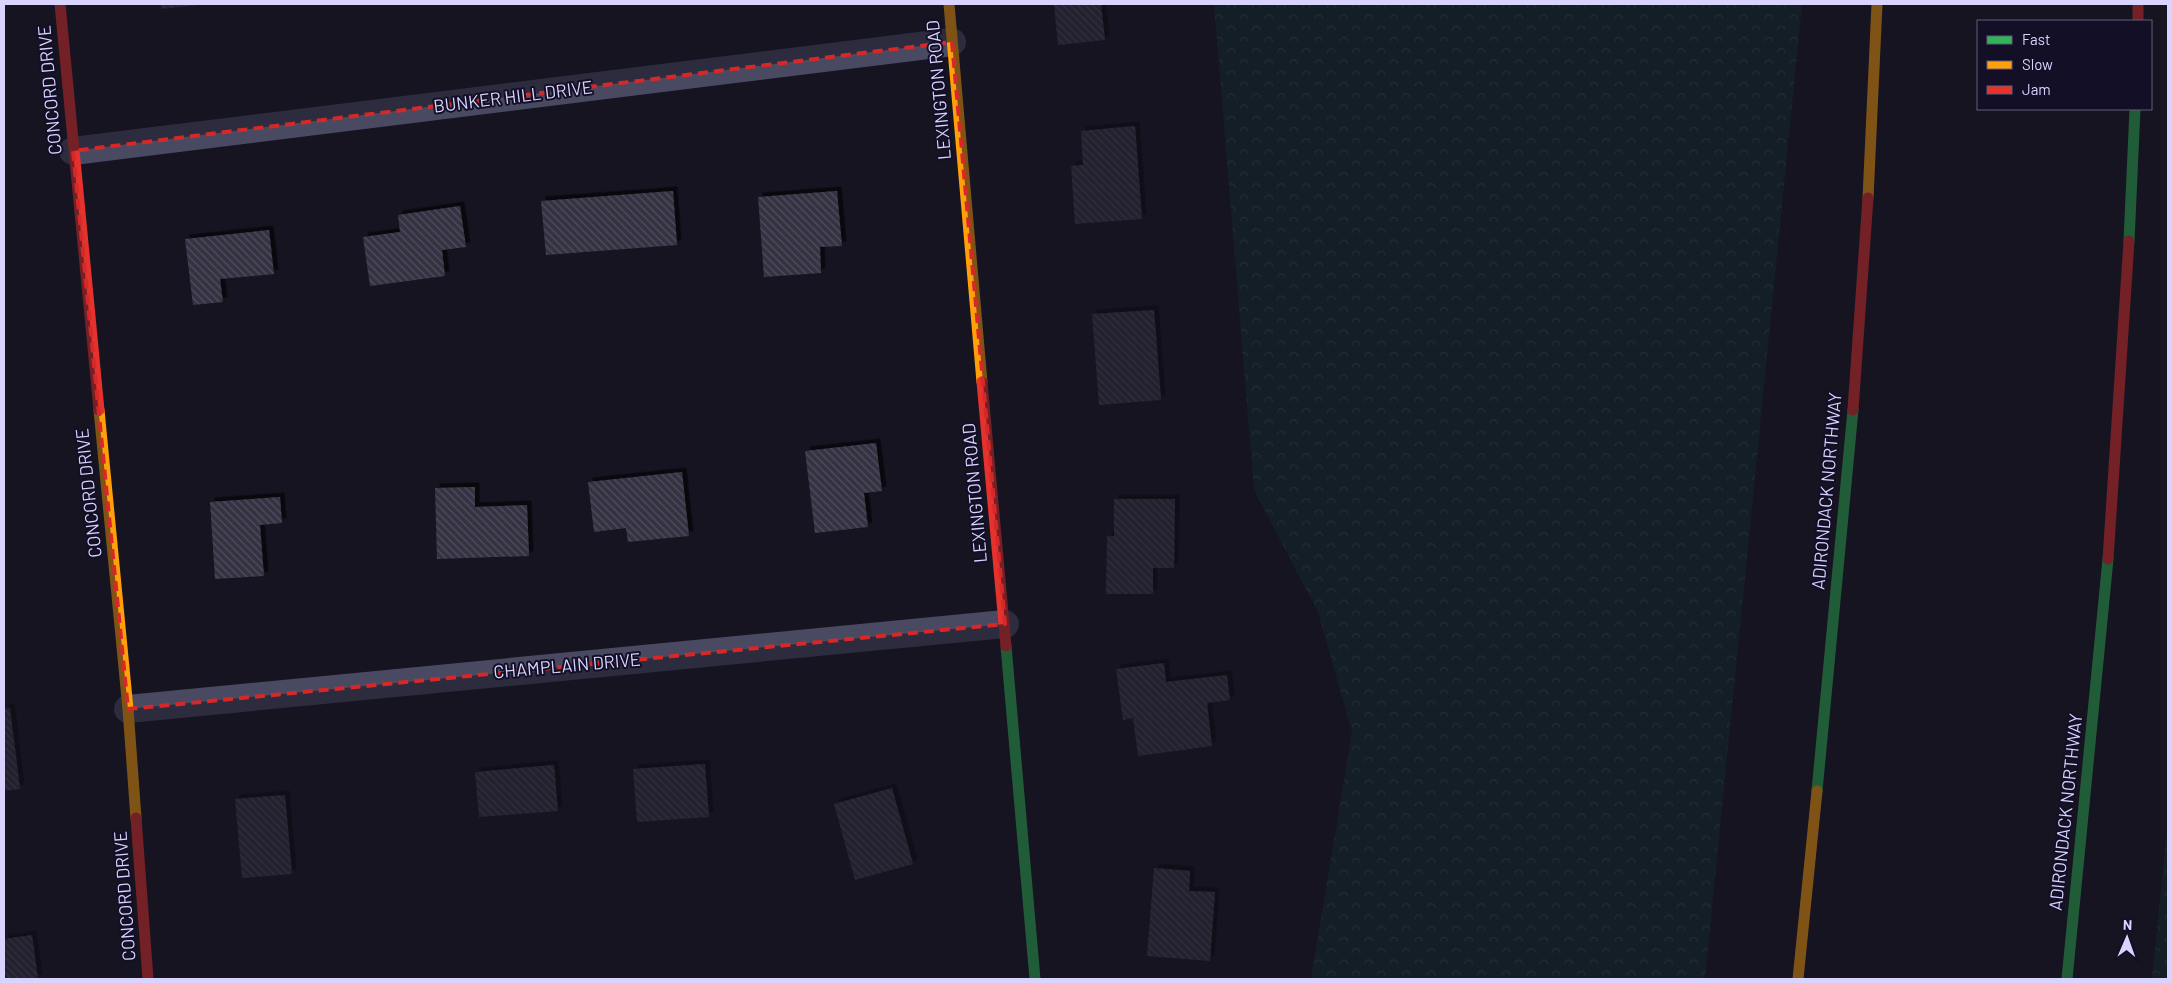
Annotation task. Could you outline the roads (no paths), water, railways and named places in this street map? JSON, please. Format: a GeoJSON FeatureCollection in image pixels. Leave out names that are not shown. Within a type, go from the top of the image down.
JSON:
{"type":"FeatureCollection","features":[{"type":"Feature","properties":{"kind":"main road","name":"CONCORD DRIVE"},"geometry":{"type":"LineString","coordinates":[[60,4],[128,709],[148,979]]}},
{"type":"Feature","properties":{"kind":"main road","name":"LEXINGTON ROAD"},"geometry":{"type":"LineString","coordinates":[[949,4],[1035,979]]}},
{"type":"Feature","properties":{"kind":"main road","name":"ADIRONDACK NORTHWAY"},"geometry":{"type":"LineString","coordinates":[[1798,979],[1844,528],[1874,96],[1877,4]]}},
{"type":"Feature","properties":{"kind":"main road"},"geometry":{"type":"LineString","coordinates":[[2138,4],[2138,20]]}},
{"type":"Feature","properties":{"kind":"main road","name":"ADIRONDACK NORTHWAY"},"geometry":{"type":"LineString","coordinates":[[2067,979],[2085,814],[2109,543],[2129,266],[2135,110]]}},
{"type":"Feature","properties":{"kind":"street","name":"BUNKER HILL DRIVE"},"geometry":{"type":"LineString","coordinates":[[73,151],[952,42]]}},
{"type":"Feature","properties":{"kind":"street","name":"CHAMPLAIN DRIVE"},"geometry":{"type":"LineString","coordinates":[[128,709],[1005,624]]}}]}
